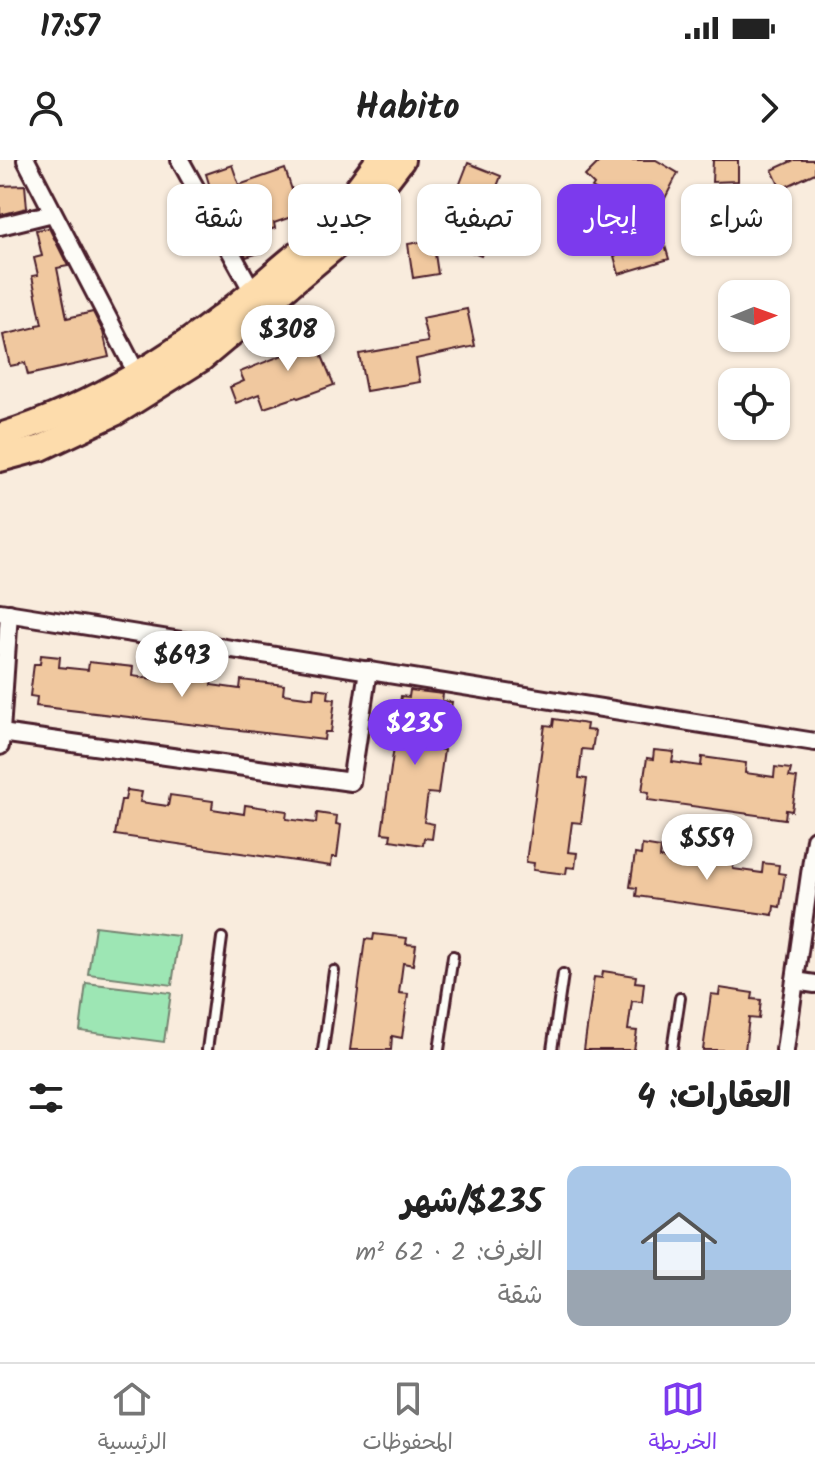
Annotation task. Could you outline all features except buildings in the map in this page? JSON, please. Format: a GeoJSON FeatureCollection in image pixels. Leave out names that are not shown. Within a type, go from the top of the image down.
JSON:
{"type":"FeatureCollection","features":[{"type":"Feature","properties":{"kind":"main road"},"geometry":{"type":"LineString","coordinates":[[0,436],[42,423],[103,394],[189,342],[253,292],[322,231],[379,160]]}},
{"type":"Feature","properties":{"kind":"main road"},"geometry":{"type":"LineString","coordinates":[[0,459],[41,448],[115,413],[201,359],[336,246],[402,160]]}},
{"type":"Feature","properties":{"kind":"street"},"geometry":{"type":"LineString","coordinates":[[26,160],[137,374]]}},
{"type":"Feature","properties":{"kind":"street"},"geometry":{"type":"LineString","coordinates":[[180,160],[253,292]]}},
{"type":"Feature","properties":{"kind":"street"},"geometry":{"type":"LineString","coordinates":[[0,226],[53,213]]}},
{"type":"Feature","properties":{"kind":"street"},"geometry":{"type":"LineString","coordinates":[[0,746],[4,612],[815,742]]}},
{"type":"Feature","properties":{"kind":"street"},"geometry":{"type":"LineString","coordinates":[[1,733],[351,782],[368,670]]}},
{"type":"Feature","properties":{"kind":"street"},"geometry":{"type":"LineString","coordinates":[[785,1050],[815,839]]}},
{"type":"Feature","properties":{"kind":"street"},"geometry":{"type":"LineString","coordinates":[[795,981],[815,984]]}},
{"type":"Feature","properties":{"kind":"lane"},"geometry":{"type":"LineString","coordinates":[[207,1050],[222,938]]}},
{"type":"Feature","properties":{"kind":"lane"},"geometry":{"type":"LineString","coordinates":[[439,1050],[453,956]]}},
{"type":"Feature","properties":{"kind":"lane"},"geometry":{"type":"LineString","coordinates":[[323,1050],[334,971]]}},
{"type":"Feature","properties":{"kind":"lane"},"geometry":{"type":"LineString","coordinates":[[552,1050],[563,974]]}},
{"type":"Feature","properties":{"kind":"lane"},"geometry":{"type":"LineString","coordinates":[[672,1050],[680,998]]}},
{"type":"Feature","properties":{"kind":"green space"},"geometry":{"type":"Polygon","coordinates":[[[95,926],[179,936],[172,985],[88,974],[95,926]]]}},
{"type":"Feature","properties":{"kind":"green space"},"geometry":{"type":"Polygon","coordinates":[[[86,983],[171,993],[164,1042],[80,1031],[86,983]]]}}]}
